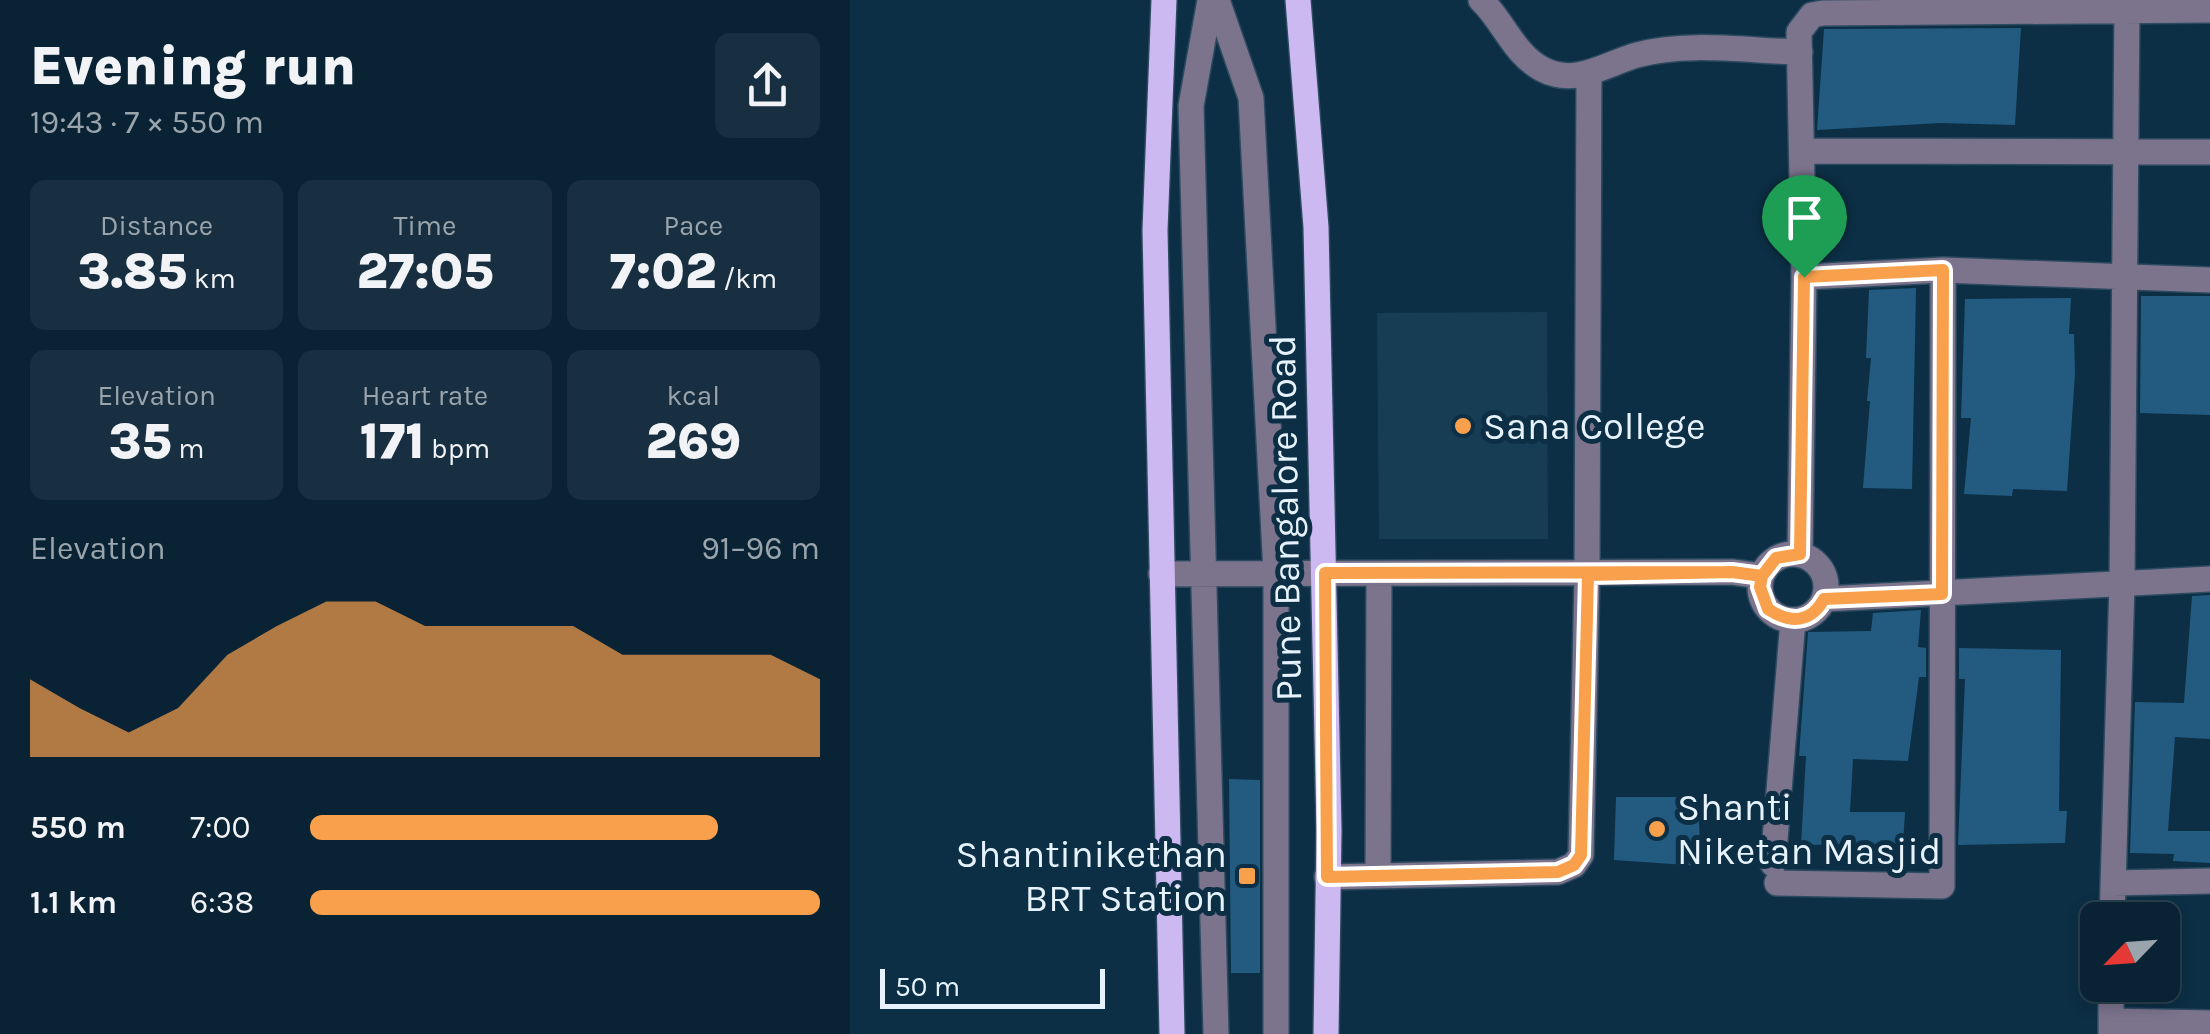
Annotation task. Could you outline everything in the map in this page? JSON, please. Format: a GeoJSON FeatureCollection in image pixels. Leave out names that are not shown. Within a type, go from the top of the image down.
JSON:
{"type":"FeatureCollection","features":[{"type":"Feature","properties":{"kind":"main road","name":"Pune Bangalore Road"},"geometry":{"type":"LineString","coordinates":[[1298,0],[1316,226],[1325,573],[1326,1034]]}},
{"type":"Feature","properties":{"kind":"main road"},"geometry":{"type":"LineString","coordinates":[[1164,3],[1155,230],[1172,1034]]}},
{"type":"Feature","properties":{"kind":"street"},"geometry":{"type":"LineString","coordinates":[[1214,0],[1251,98],[1276,573],[1276,1034]]}},
{"type":"Feature","properties":{"kind":"street"},"geometry":{"type":"LineString","coordinates":[[1214,0],[1191,106],[1207,574],[1216,1034]]}},
{"type":"Feature","properties":{"kind":"street"},"geometry":{"type":"LineString","coordinates":[[1481,0],[1521,55],[1545,70],[1567,76],[1589,74],[1638,55],[1664,50],[1800,52]]}},
{"type":"Feature","properties":{"kind":"street"},"geometry":{"type":"LineString","coordinates":[[2112,902],[2122,584],[2127,7]]}},
{"type":"Feature","properties":{"kind":"street"},"geometry":{"type":"LineString","coordinates":[[1800,554],[1804,277],[1800,52],[1804,22],[1823,12],[2127,7],[2210,10]]}},
{"type":"Feature","properties":{"kind":"street"},"geometry":{"type":"LineString","coordinates":[[1327,877],[1558,872],[1574,865],[1581,855],[1588,575],[1589,74]]}},
{"type":"Feature","properties":{"kind":"street"},"geometry":{"type":"LineString","coordinates":[[1803,151],[2210,152]]}},
{"type":"Feature","properties":{"kind":"street"},"geometry":{"type":"LineString","coordinates":[[1804,277],[1943,270],[2210,280]]}},
{"type":"Feature","properties":{"kind":"street"},"geometry":{"type":"LineString","coordinates":[[1793,620],[1775,873],[1942,886],[1943,270]]}},
{"type":"Feature","properties":{"kind":"street"},"geometry":{"type":"LineString","coordinates":[[1800,554],[1823,571],[1824,599],[1810,616],[1793,620],[1768,609],[1760,587],[1762,576],[1776,558],[1800,554]]}},
{"type":"Feature","properties":{"kind":"street"},"geometry":{"type":"LineString","coordinates":[[1161,574],[1732,572],[1762,576]]}},
{"type":"Feature","properties":{"kind":"street"},"geometry":{"type":"LineString","coordinates":[[1378,873],[1379,575]]}},
{"type":"Feature","properties":{"kind":"street"},"geometry":{"type":"LineString","coordinates":[[1824,599],[2210,579]]}},
{"type":"Feature","properties":{"kind":"street"},"geometry":{"type":"LineString","coordinates":[[2113,883],[2210,881]]}},
{"type":"Feature","properties":{"kind":"street"},"geometry":{"type":"LineString","coordinates":[[2111,1002],[2111,1028],[2210,1023]]}},
{"type":"Feature","properties":{"kind":"shaded area","name":"Sana College"},"geometry":{"type":"Polygon","coordinates":[[[1547,312],[1548,539],[1379,539],[1377,313],[1547,312]]]}},
{"type":"Feature","properties":{"kind":"building"},"geometry":{"type":"Polygon","coordinates":[[[2021,28],[2015,125],[1940,123],[1817,130],[1824,29],[2021,28]]]}},
{"type":"Feature","properties":{"kind":"building"},"geometry":{"type":"Polygon","coordinates":[[[1916,288],[1912,489],[1863,488],[1870,401],[1871,358],[1866,358],[1869,290],[1916,288]]]}},
{"type":"Feature","properties":{"kind":"building"},"geometry":{"type":"Polygon","coordinates":[[[2141,296],[2210,296],[2210,415],[2140,413],[2141,296]]]}},
{"type":"Feature","properties":{"kind":"building"},"geometry":{"type":"Polygon","coordinates":[[[2071,298],[2069,334],[2074,334],[2075,374],[2067,491],[2013,489],[2012,496],[1964,494],[1971,418],[1961,418],[1965,299],[2071,298]]]}},
{"type":"Feature","properties":{"kind":"building"},"geometry":{"type":"Polygon","coordinates":[[[2210,595],[2210,739],[2175,737],[2168,831],[2210,831],[2210,863],[2173,861],[2174,854],[2130,853],[2135,702],[2184,703],[2192,596],[2210,595]]]}},
{"type":"Feature","properties":{"kind":"building"},"geometry":{"type":"Polygon","coordinates":[[[1921,610],[1918,647],[1926,648],[1926,677],[1919,677],[1908,761],[1853,759],[1850,812],[1905,812],[1903,844],[1801,845],[1806,756],[1799,756],[1808,632],[1871,631],[1873,613],[1921,610]]]}},
{"type":"Feature","properties":{"kind":"building"},"geometry":{"type":"Polygon","coordinates":[[[1959,648],[2061,650],[2059,811],[2067,811],[2065,843],[1958,845],[1965,679],[1959,679],[1959,648]]]}},
{"type":"Feature","properties":{"kind":"building","name":"Shantinikethan BRT Station"},"geometry":{"type":"Polygon","coordinates":[[[1229,779],[1260,780],[1260,973],[1231,973],[1229,779]]]}},
{"type":"Feature","properties":{"kind":"building","name":"Shanti Niketan Masjid"},"geometry":{"type":"Polygon","coordinates":[[[1616,797],[1698,797],[1701,866],[1614,860],[1616,797]]]}},
{"type":"Feature","properties":{"kind":"place","name":"Sana College"},"geometry":{"type":"Point","coordinates":[1463,426]}},
{"type":"Feature","properties":{"kind":"place","name":"Shanti Niketan Masjid"},"geometry":{"type":"Point","coordinates":[1657,829]}},
{"type":"Feature","properties":{"kind":"place","name":"Shantinikethan BRT Station"},"geometry":{"type":"Point","coordinates":[1247,876]}},
{"type":"Feature","properties":{"kind":"route"},"geometry":{"type":"LineString","coordinates":[[1804,277],[1800,554],[1776,558],[1762,576],[1732,572],[1325,573],[1327,877],[1558,872],[1574,865],[1581,855],[1588,575],[1732,572],[1762,576],[1762,599],[1768,609],[1793,620],[1810,616],[1824,599],[1942,594],[1943,270],[1804,277]]}}]}
